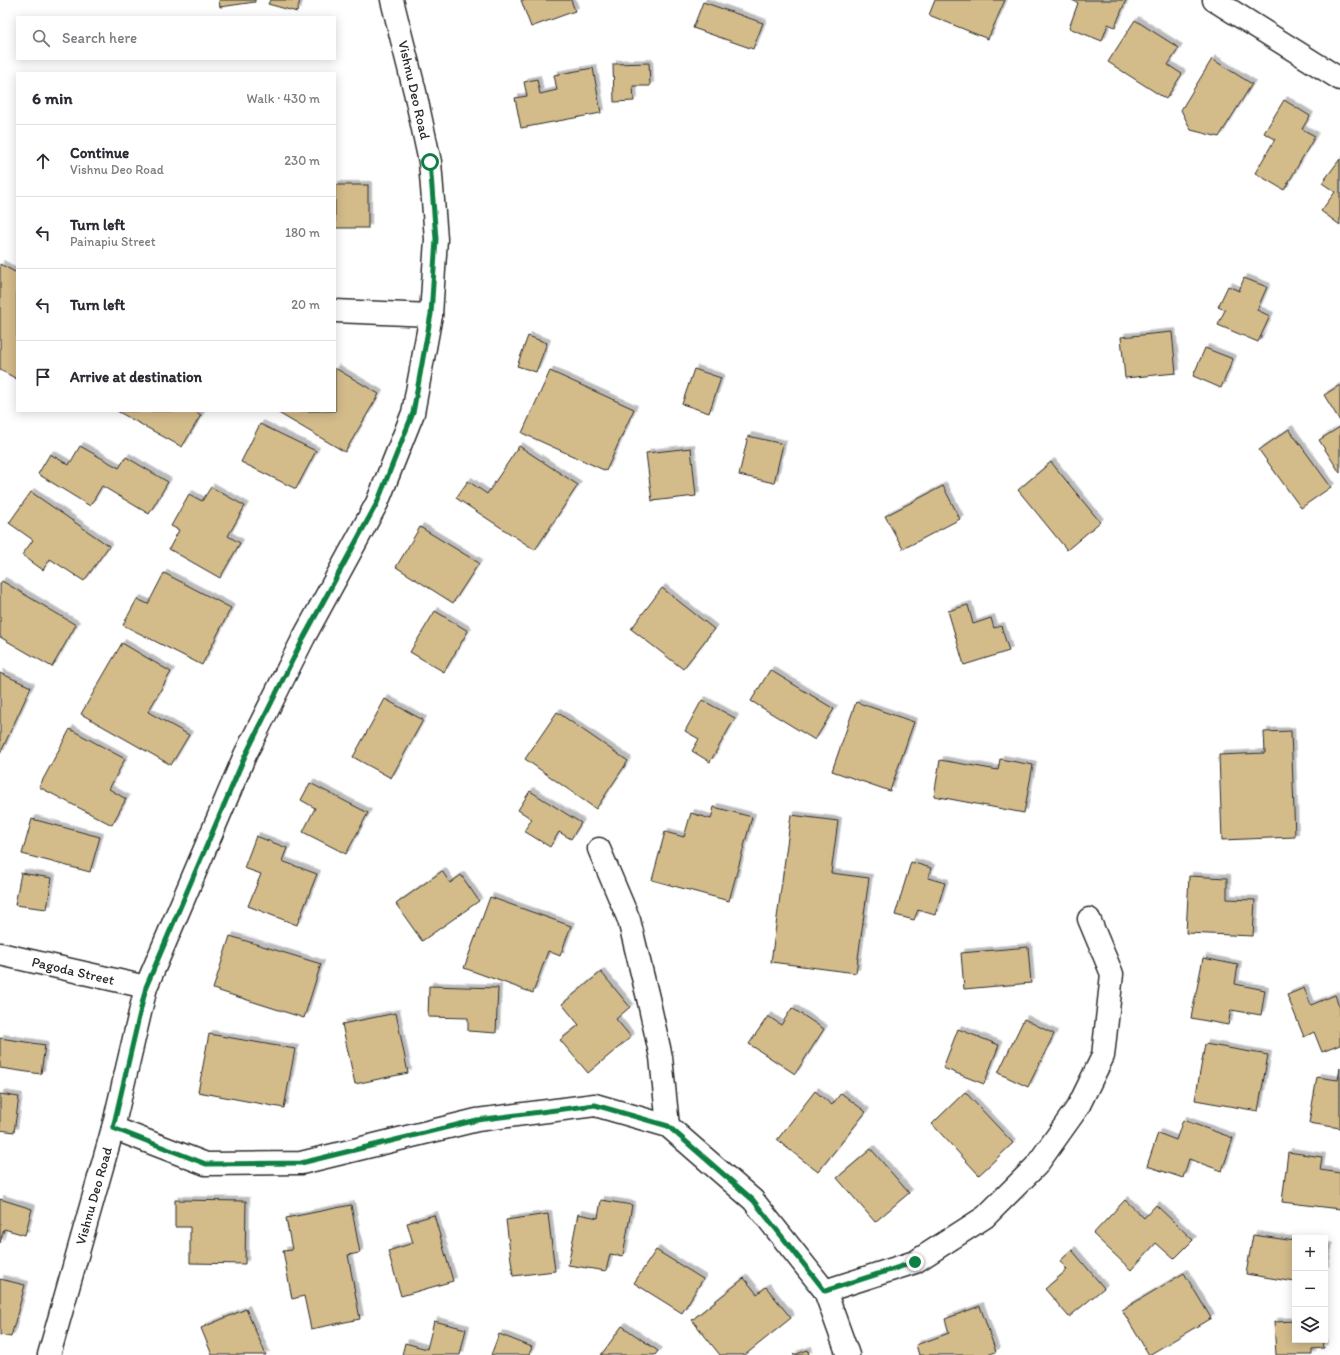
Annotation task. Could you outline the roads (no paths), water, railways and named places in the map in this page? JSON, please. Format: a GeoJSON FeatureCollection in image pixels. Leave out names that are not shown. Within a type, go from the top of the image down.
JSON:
{"type":"FeatureCollection","features":[{"type":"Feature","properties":{"kind":"street","name":"Vishnu Deo Road"},"geometry":{"type":"LineString","coordinates":[[49,1355],[113,1128],[146,987],[245,756],[304,637],[377,503],[413,413],[431,314],[436,239],[430,162],[415,92],[392,0]]}},
{"type":"Feature","properties":{"kind":"street"},"geometry":{"type":"LineString","coordinates":[[1214,0],[1340,79]]}},
{"type":"Feature","properties":{"kind":"street"},"geometry":{"type":"LineString","coordinates":[[336,311],[431,314]]}},
{"type":"Feature","properties":{"kind":"street"},"geometry":{"type":"LineString","coordinates":[[599,849],[629,920],[645,984],[661,1058],[668,1126]]}},
{"type":"Feature","properties":{"kind":"street"},"geometry":{"type":"LineString","coordinates":[[825,1291],[915,1262],[985,1217],[1036,1166],[1078,1107],[1102,1056],[1112,974],[1089,919]]}},
{"type":"Feature","properties":{"kind":"street","name":"Pagoda Street"},"geometry":{"type":"LineString","coordinates":[[0,954],[146,987]]}},
{"type":"Feature","properties":{"kind":"street"},"geometry":{"type":"LineString","coordinates":[[113,1128],[206,1164],[214,1164],[301,1163],[477,1120],[595,1105],[668,1126],[753,1200],[825,1291],[848,1355]]}}]}
